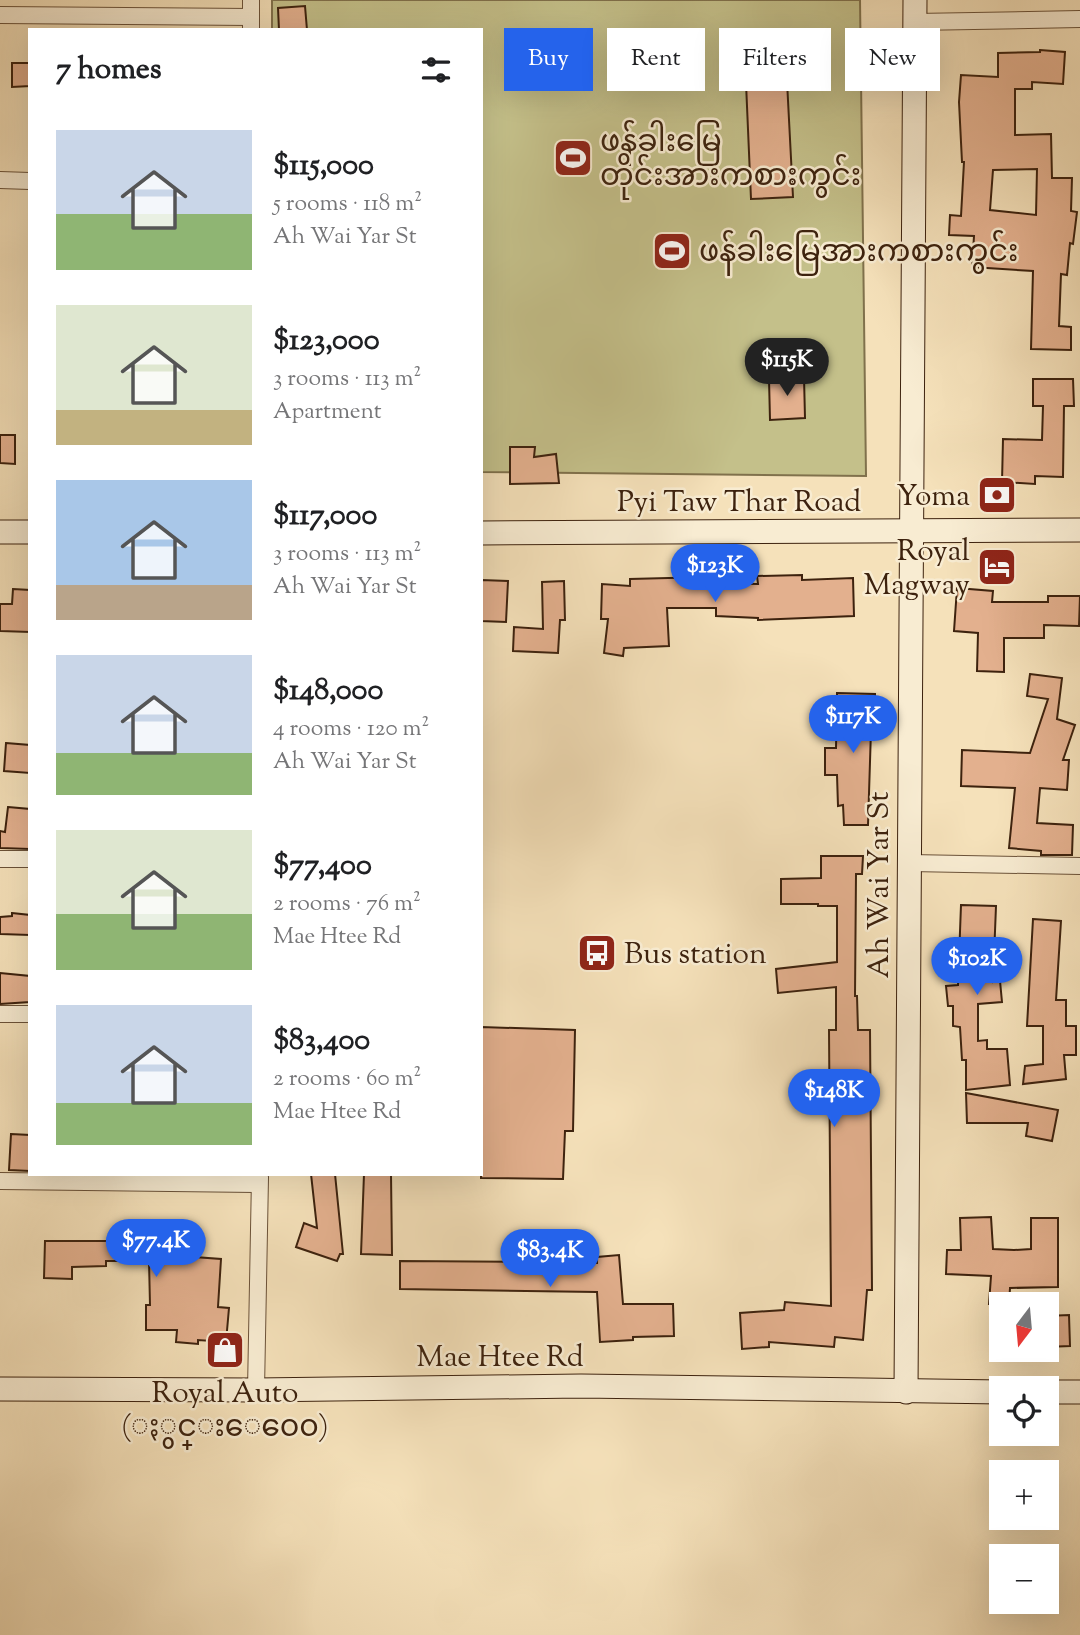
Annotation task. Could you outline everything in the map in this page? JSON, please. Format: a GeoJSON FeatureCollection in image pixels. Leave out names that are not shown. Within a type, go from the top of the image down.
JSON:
{"type":"FeatureCollection","features":[{"type":"Feature","properties":{"kind":"street"},"geometry":{"type":"LineString","coordinates":[[915,11],[1080,19]]}},
{"type":"Feature","properties":{"kind":"street","name":"Ah Wai Yar St"},"geometry":{"type":"LineString","coordinates":[[906,1392],[915,11]]}},
{"type":"Feature","properties":{"kind":"street"},"geometry":{"type":"LineString","coordinates":[[0,15],[251,15]]}},
{"type":"Feature","properties":{"kind":"street"},"geometry":{"type":"LineString","coordinates":[[0,180],[28,181]]}},
{"type":"Feature","properties":{"kind":"street","name":"Pyi Taw Thar Road"},"geometry":{"type":"LineString","coordinates":[[483,533],[1080,530]]}},
{"type":"Feature","properties":{"kind":"street"},"geometry":{"type":"LineString","coordinates":[[0,532],[28,532]]}},
{"type":"Feature","properties":{"kind":"street"},"geometry":{"type":"LineString","coordinates":[[0,859],[28,859]]}},
{"type":"Feature","properties":{"kind":"street"},"geometry":{"type":"LineString","coordinates":[[910,863],[1080,866]]}},
{"type":"Feature","properties":{"kind":"street"},"geometry":{"type":"LineString","coordinates":[[0,1014],[28,1014]]}},
{"type":"Feature","properties":{"kind":"street"},"geometry":{"type":"LineString","coordinates":[[0,1181],[260,1179],[256,1390]]}},
{"type":"Feature","properties":{"kind":"street","name":"Mae Htee Rd"},"geometry":{"type":"LineString","coordinates":[[0,1389],[256,1390],[581,1386],[989,1392]]}},
{"type":"Feature","properties":{"kind":"street"},"geometry":{"type":"LineString","coordinates":[[1059,1392],[1080,1392]]}},
{"type":"Feature","properties":{"kind":"shaded area","name":"ဖန်ခါးမြေအားကစားကွင်း"},"geometry":{"type":"Polygon","coordinates":[[[272,0],[860,0],[860,28],[845,28],[845,91],[861,91],[866,476],[483,472],[483,28],[272,28],[272,0]]]}},
{"type":"Feature","properties":{"kind":"building"},"geometry":{"type":"Polygon","coordinates":[[[305,6],[307,28],[279,28],[278,8],[305,6]]]}},
{"type":"Feature","properties":{"kind":"building"},"geometry":{"type":"Polygon","coordinates":[[[1065,52],[1063,84],[1032,82],[1032,89],[1015,89],[1015,135],[1051,134],[1052,178],[1072,178],[1071,211],[1077,212],[1067,275],[1061,274],[1059,326],[1071,327],[1071,350],[1031,349],[1033,271],[972,267],[974,236],[949,235],[950,215],[961,216],[964,162],[959,102],[961,75],[998,77],[998,53],[1065,52]],[[1037,169],[993,170],[990,210],[1036,215],[1037,169]]]}},
{"type":"Feature","properties":{"kind":"building"},"geometry":{"type":"Polygon","coordinates":[[[12,63],[28,63],[28,86],[12,87],[12,63]]]}},
{"type":"Feature","properties":{"kind":"building"},"geometry":{"type":"Polygon","coordinates":[[[746,91],[788,91],[793,197],[751,199],[746,91]]]}},
{"type":"Feature","properties":{"kind":"building"},"geometry":{"type":"Polygon","coordinates":[[[804,377],[805,418],[770,420],[769,379],[804,377]]]}},
{"type":"Feature","properties":{"kind":"building"},"geometry":{"type":"Polygon","coordinates":[[[1033,379],[1073,379],[1074,406],[1064,406],[1063,477],[1035,476],[1035,484],[1002,482],[1003,439],[1042,440],[1043,406],[1033,406],[1033,379]]]}},
{"type":"Feature","properties":{"kind":"building"},"geometry":{"type":"Polygon","coordinates":[[[0,435],[15,435],[15,464],[0,463],[0,435]]]}},
{"type":"Feature","properties":{"kind":"building"},"geometry":{"type":"Polygon","coordinates":[[[510,447],[535,447],[534,457],[556,454],[559,483],[510,484],[510,447]]]}},
{"type":"Feature","properties":{"kind":"building"},"geometry":{"type":"Polygon","coordinates":[[[802,575],[802,580],[853,578],[854,616],[758,620],[716,616],[716,608],[667,608],[669,646],[624,648],[623,656],[604,653],[608,619],[601,619],[602,584],[630,586],[630,579],[707,577],[707,583],[758,584],[757,576],[802,575]]]}},
{"type":"Feature","properties":{"kind":"building"},"geometry":{"type":"Polygon","coordinates":[[[483,580],[508,581],[506,622],[483,621],[483,580]]]}},
{"type":"Feature","properties":{"kind":"building"},"geometry":{"type":"Polygon","coordinates":[[[564,581],[565,620],[560,620],[558,653],[513,651],[514,627],[543,629],[542,582],[564,581]]]}},
{"type":"Feature","properties":{"kind":"building"},"geometry":{"type":"Polygon","coordinates":[[[957,588],[993,591],[992,602],[1048,602],[1048,596],[1080,596],[1079,626],[1044,625],[1044,638],[1004,638],[1004,672],[977,671],[978,633],[954,631],[957,588]]]}},
{"type":"Feature","properties":{"kind":"building"},"geometry":{"type":"Polygon","coordinates":[[[13,589],[28,590],[28,632],[0,631],[0,604],[12,604],[13,589]]]}},
{"type":"Feature","properties":{"kind":"building"},"geometry":{"type":"Polygon","coordinates":[[[1030,674],[1062,678],[1057,719],[1075,725],[1063,760],[1069,760],[1067,790],[1040,788],[1037,823],[1073,825],[1072,855],[1041,855],[1041,851],[1009,848],[1015,788],[961,786],[962,750],[1030,753],[1048,699],[1027,696],[1030,674]]]}},
{"type":"Feature","properties":{"kind":"building"},"geometry":{"type":"Polygon","coordinates":[[[837,693],[875,694],[868,825],[844,825],[843,805],[838,806],[837,775],[825,775],[825,748],[836,748],[837,693]]]}},
{"type":"Feature","properties":{"kind":"building"},"geometry":{"type":"Polygon","coordinates":[[[6,743],[28,745],[28,773],[4,771],[6,743]]]}},
{"type":"Feature","properties":{"kind":"building"},"geometry":{"type":"Polygon","coordinates":[[[8,807],[28,809],[28,849],[0,848],[0,831],[5,832],[8,807]]]}},
{"type":"Feature","properties":{"kind":"building"},"geometry":{"type":"Polygon","coordinates":[[[821,856],[863,856],[862,874],[856,874],[855,996],[858,1030],[870,1030],[872,1290],[867,1290],[863,1340],[835,1337],[834,1347],[769,1342],[769,1347],[742,1349],[740,1313],[784,1310],[785,1302],[831,1306],[829,1030],[836,1030],[836,987],[778,993],[776,969],[837,962],[837,906],[781,904],[781,879],[821,878],[821,856]]]}},
{"type":"Feature","properties":{"kind":"building"},"geometry":{"type":"Polygon","coordinates":[[[961,905],[996,906],[993,982],[1000,981],[1002,1002],[978,1004],[978,1041],[987,1040],[987,1049],[1007,1049],[1010,1085],[966,1090],[966,1060],[962,1060],[960,1027],[953,1026],[953,1006],[948,1006],[946,986],[958,985],[961,905]]]}},
{"type":"Feature","properties":{"kind":"building"},"geometry":{"type":"Polygon","coordinates":[[[12,913],[28,915],[28,935],[0,934],[0,917],[12,916],[12,913]]]}},
{"type":"Feature","properties":{"kind":"building"},"geometry":{"type":"Polygon","coordinates":[[[1033,919],[1061,921],[1056,1000],[1066,1000],[1066,1026],[1076,1026],[1076,1055],[1064,1055],[1066,1079],[1023,1084],[1025,1066],[1043,1064],[1043,1026],[1027,1026],[1033,919]]]}},
{"type":"Feature","properties":{"kind":"building"},"geometry":{"type":"Polygon","coordinates":[[[0,973],[28,976],[28,1002],[0,1004],[0,973]]]}},
{"type":"Feature","properties":{"kind":"building"},"geometry":{"type":"Polygon","coordinates":[[[483,1027],[575,1030],[573,1131],[565,1131],[563,1179],[481,1178],[483,1027]]]}},
{"type":"Feature","properties":{"kind":"building"},"geometry":{"type":"Polygon","coordinates":[[[966,1093],[1058,1110],[1052,1141],[1026,1136],[1028,1123],[967,1123],[966,1093]]]}},
{"type":"Feature","properties":{"kind":"building"},"geometry":{"type":"Polygon","coordinates":[[[11,1134],[28,1135],[28,1171],[9,1170],[11,1134]]]}},
{"type":"Feature","properties":{"kind":"building"},"geometry":{"type":"Polygon","coordinates":[[[311,1176],[335,1176],[343,1254],[340,1254],[337,1261],[296,1247],[304,1223],[317,1228],[311,1176]]]}},
{"type":"Feature","properties":{"kind":"building"},"geometry":{"type":"Polygon","coordinates":[[[364,1176],[391,1176],[392,1255],[361,1254],[364,1176]]]}},
{"type":"Feature","properties":{"kind":"building"},"geometry":{"type":"Polygon","coordinates":[[[991,1217],[993,1249],[1014,1250],[1031,1249],[1031,1218],[1058,1218],[1058,1287],[1010,1288],[1010,1292],[990,1292],[991,1276],[946,1274],[947,1250],[961,1250],[960,1218],[991,1217]]]}},
{"type":"Feature","properties":{"kind":"building"},"geometry":{"type":"Polygon","coordinates":[[[181,1227],[181,1256],[221,1259],[218,1307],[229,1308],[226,1342],[176,1342],[177,1330],[146,1330],[146,1305],[150,1305],[149,1261],[106,1261],[106,1266],[72,1267],[72,1279],[44,1278],[45,1241],[116,1241],[116,1231],[181,1227]]]}},
{"type":"Feature","properties":{"kind":"building"},"geometry":{"type":"Polygon","coordinates":[[[619,1255],[623,1304],[673,1304],[674,1336],[633,1337],[633,1340],[600,1342],[597,1292],[400,1289],[400,1261],[527,1260],[597,1263],[597,1257],[619,1255]]]}},
{"type":"Feature","properties":{"kind":"building"},"geometry":{"type":"Polygon","coordinates":[[[1059,1315],[1069,1315],[1070,1346],[1059,1346],[1059,1315]]]}},
{"type":"Feature","properties":{"kind":"place","name":"ဖန်ခါးမြေ တိုင်းအားကစားကွင်း"},"geometry":{"type":"Point","coordinates":[573,158]}},
{"type":"Feature","properties":{"kind":"place","name":"ဖန်ခါးမြေအားကစားကွင်း"},"geometry":{"type":"Point","coordinates":[672,251]}},
{"type":"Feature","properties":{"kind":"place","name":"Yoma"},"geometry":{"type":"Point","coordinates":[997,495]}},
{"type":"Feature","properties":{"kind":"place","name":"Royal Magway"},"geometry":{"type":"Point","coordinates":[997,567]}},
{"type":"Feature","properties":{"kind":"place","name":"Bus station"},"geometry":{"type":"Point","coordinates":[597,953]}},
{"type":"Feature","properties":{"kind":"place","name":"Royal Auto (ႏွင္းေ၀ေ၀)"},"geometry":{"type":"Point","coordinates":[225,1350]}}]}
